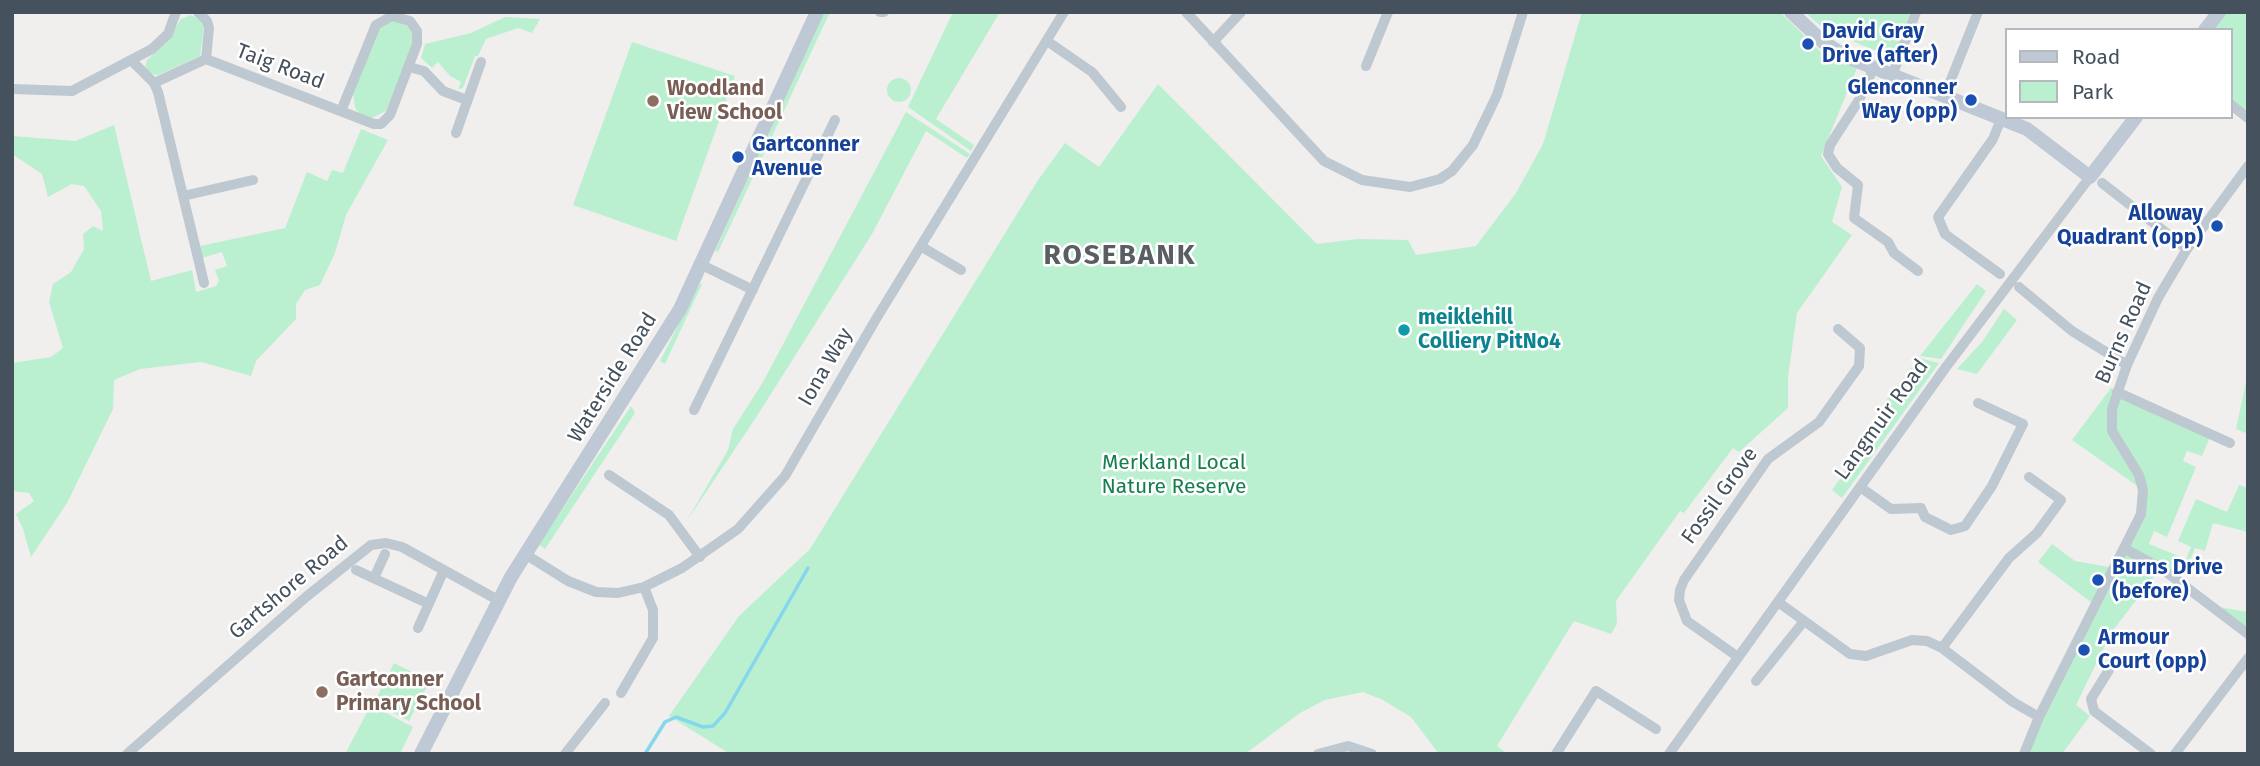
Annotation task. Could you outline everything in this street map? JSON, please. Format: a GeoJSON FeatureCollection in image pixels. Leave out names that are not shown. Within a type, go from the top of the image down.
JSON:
{"type":"FeatureCollection","features":[{"type":"Feature","properties":{"kind":"main road","name":"Waterside Road"},"geometry":{"type":"LineString","coordinates":[[421,754],[498,600],[658,348],[702,265],[817,12]]}},
{"type":"Feature","properties":{"kind":"main road"},"geometry":{"type":"LineString","coordinates":[[1791,12],[1823,42],[1873,69],[2026,130],[2096,180]]}},
{"type":"Feature","properties":{"kind":"main road"},"geometry":{"type":"LineString","coordinates":[[2206,28],[2219,12]]}},
{"type":"Feature","properties":{"kind":"main road","name":"Langmuir Road"},"geometry":{"type":"LineString","coordinates":[[2096,180],[2135,119]]}},
{"type":"Feature","properties":{"kind":"street"},"geometry":{"type":"LineString","coordinates":[[12,89],[66,92],[132,61],[161,43],[169,34],[176,12]]}},
{"type":"Feature","properties":{"kind":"street","name":"Taig Road"},"geometry":{"type":"LineString","coordinates":[[198,12],[209,28],[206,59]]}},
{"type":"Feature","properties":{"kind":"street","name":"Iona Way"},"geometry":{"type":"LineString","coordinates":[[525,554],[568,582],[596,592],[618,593],[644,587],[700,557],[738,529],[785,476],[1064,12]]}},
{"type":"Feature","properties":{"kind":"street"},"geometry":{"type":"LineString","coordinates":[[1186,12],[1324,161],[1362,180],[1410,187],[1440,179],[1452,171],[1473,145],[1497,95],[1523,12]]}},
{"type":"Feature","properties":{"kind":"street"},"geometry":{"type":"LineString","coordinates":[[1213,42],[1241,12]]}},
{"type":"Feature","properties":{"kind":"street"},"geometry":{"type":"LineString","coordinates":[[1366,66],[1388,12]]}},
{"type":"Feature","properties":{"kind":"street"},"geometry":{"type":"LineString","coordinates":[[1892,76],[1916,12]]}},
{"type":"Feature","properties":{"kind":"street"},"geometry":{"type":"LineString","coordinates":[[1944,97],[1978,12]]}},
{"type":"Feature","properties":{"kind":"street","name":"Taig Road"},"geometry":{"type":"LineString","coordinates":[[155,83],[206,59],[374,124],[380,124],[390,115],[418,44],[417,31],[404,18],[388,17],[373,31],[341,111]]}},
{"type":"Feature","properties":{"kind":"street"},"geometry":{"type":"LineString","coordinates":[[1047,41],[1092,72],[1121,107]]}},
{"type":"Feature","properties":{"kind":"street"},"geometry":{"type":"LineString","coordinates":[[132,61],[155,83],[204,283]]}},
{"type":"Feature","properties":{"kind":"street"},"geometry":{"type":"LineString","coordinates":[[456,133],[481,62]]}},
{"type":"Feature","properties":{"kind":"street"},"geometry":{"type":"LineString","coordinates":[[409,67],[424,71],[443,91],[467,100]]}},
{"type":"Feature","properties":{"kind":"street"},"geometry":{"type":"LineString","coordinates":[[1873,69],[1859,100],[1830,145],[1828,154],[1837,168],[1858,185],[1854,218],[1888,242],[1894,253],[1918,271]]}},
{"type":"Feature","properties":{"kind":"street"},"geometry":{"type":"LineString","coordinates":[[2232,106],[2248,118]]}},
{"type":"Feature","properties":{"kind":"street"},"geometry":{"type":"LineString","coordinates":[[2000,274],[1945,233],[1938,217],[1993,139],[2001,119]]}},
{"type":"Feature","properties":{"kind":"street"},"geometry":{"type":"LineString","coordinates":[[694,410],[835,120]]}},
{"type":"Feature","properties":{"kind":"street","name":"Burns Road"},"geometry":{"type":"LineString","coordinates":[[2024,754],[2039,717],[2141,514],[2143,490],[2139,475],[2112,430],[2112,409],[2127,365],[2158,298],[2187,249],[2248,166]]}},
{"type":"Feature","properties":{"kind":"street"},"geometry":{"type":"LineString","coordinates":[[183,196],[253,180]]}},
{"type":"Feature","properties":{"kind":"street"},"geometry":{"type":"LineString","coordinates":[[2096,180],[2187,249]]}},
{"type":"Feature","properties":{"kind":"street","name":"Langmuir Road"},"geometry":{"type":"LineString","coordinates":[[1669,754],[2033,249],[2096,180]]}},
{"type":"Feature","properties":{"kind":"street"},"geometry":{"type":"LineString","coordinates":[[922,247],[961,270]]}},
{"type":"Feature","properties":{"kind":"street"},"geometry":{"type":"LineString","coordinates":[[702,265],[753,290]]}},
{"type":"Feature","properties":{"kind":"street"},"geometry":{"type":"LineString","coordinates":[[2019,288],[2072,331],[2127,365]]}},
{"type":"Feature","properties":{"kind":"street","name":"Fossil Grove"},"geometry":{"type":"LineString","coordinates":[[1738,657],[1687,621],[1679,600],[1680,590],[1690,571],[1768,459],[1819,422],[1859,366],[1860,348],[1838,330]]}},
{"type":"Feature","properties":{"kind":"street"},"geometry":{"type":"LineString","coordinates":[[2117,392],[2230,443]]}},
{"type":"Feature","properties":{"kind":"street"},"geometry":{"type":"LineString","coordinates":[[1860,487],[1891,509],[1921,508],[1925,517],[1951,530],[1965,526],[1992,486],[2023,424],[1978,403]]}},
{"type":"Feature","properties":{"kind":"street"},"geometry":{"type":"LineString","coordinates":[[609,475],[669,515],[700,557]]}},
{"type":"Feature","properties":{"kind":"street"},"geometry":{"type":"LineString","coordinates":[[1942,648],[2009,558],[2041,528],[2060,500],[2029,477]]}},
{"type":"Feature","properties":{"kind":"street","name":"Gartshore Road"},"geometry":{"type":"LineString","coordinates":[[127,754],[306,597],[371,545],[395,544],[498,600]]}},
{"type":"Feature","properties":{"kind":"street"},"geometry":{"type":"LineString","coordinates":[[2125,549],[2161,568],[2248,634]]}},
{"type":"Feature","properties":{"kind":"street"},"geometry":{"type":"LineString","coordinates":[[374,578],[385,554]]}},
{"type":"Feature","properties":{"kind":"street"},"geometry":{"type":"LineString","coordinates":[[356,570],[429,604]]}},
{"type":"Feature","properties":{"kind":"street"},"geometry":{"type":"LineString","coordinates":[[418,628],[444,570]]}},
{"type":"Feature","properties":{"kind":"street"},"geometry":{"type":"LineString","coordinates":[[621,693],[653,638],[653,610],[644,587]]}},
{"type":"Feature","properties":{"kind":"street"},"geometry":{"type":"LineString","coordinates":[[1778,602],[1850,654],[1866,656],[1912,640],[1927,641],[1942,648],[2012,702],[2039,717]]}},
{"type":"Feature","properties":{"kind":"street"},"geometry":{"type":"LineString","coordinates":[[1756,681],[1804,621]]}},
{"type":"Feature","properties":{"kind":"street"},"geometry":{"type":"LineString","coordinates":[[2175,754],[2248,658]]}},
{"type":"Feature","properties":{"kind":"street"},"geometry":{"type":"LineString","coordinates":[[2109,670],[2091,699],[2094,711],[2151,754]]}},
{"type":"Feature","properties":{"kind":"street"},"geometry":{"type":"LineString","coordinates":[[1556,754],[1596,691],[1656,729]]}},
{"type":"Feature","properties":{"kind":"street"},"geometry":{"type":"LineString","coordinates":[[565,754],[606,703]]}},
{"type":"Feature","properties":{"kind":"street"},"geometry":{"type":"LineString","coordinates":[[1318,754],[1348,746],[1371,754]]}},
{"type":"Feature","properties":{"kind":"green space"},"geometry":{"type":"Polygon","coordinates":[[[824,12],[830,12],[718,252],[715,251],[824,12]]]}},
{"type":"Feature","properties":{"kind":"green space"},"geometry":{"type":"Polygon","coordinates":[[[953,12],[1000,12],[936,119],[974,145],[971,151],[908,107],[953,12]]]}},
{"type":"Feature","properties":{"kind":"green space","name":"Merkland Local Nature Reserve"},"geometry":{"type":"Polygon","coordinates":[[[1582,12],[1780,12],[1820,51],[1857,68],[1821,156],[1842,187],[1832,222],[1852,235],[1797,313],[1788,377],[1788,408],[1739,452],[1733,448],[1684,513],[1680,511],[1616,601],[1617,624],[1611,634],[1574,621],[1497,746],[1508,754],[1439,754],[1411,717],[1383,700],[1363,692],[1325,700],[1300,713],[1245,754],[730,754],[669,716],[739,616],[810,549],[1038,180],[1065,143],[1099,167],[1158,84],[1317,244],[1357,239],[1408,240],[1416,255],[1476,246],[1516,193],[1543,144],[1582,12]]]}},
{"type":"Feature","properties":{"kind":"green space"},"geometry":{"type":"Polygon","coordinates":[[[1805,12],[1910,12],[1899,46],[1883,54],[1824,29],[1805,12]]]}},
{"type":"Feature","properties":{"kind":"green space"},"geometry":{"type":"Polygon","coordinates":[[[2219,12],[2248,12],[2248,118],[2232,106],[2232,28],[2207,28],[2219,12]]]}},
{"type":"Feature","properties":{"kind":"green space"},"geometry":{"type":"Polygon","coordinates":[[[191,15],[201,20],[204,26],[200,56],[158,75],[151,74],[145,67],[147,60],[166,43],[181,19],[191,15]]]}},
{"type":"Feature","properties":{"kind":"green space"},"geometry":{"type":"Polygon","coordinates":[[[505,17],[540,19],[532,33],[518,28],[486,39],[478,56],[475,56],[463,88],[458,89],[461,82],[450,76],[438,62],[432,68],[421,58],[425,44],[471,33],[505,17]]]}},
{"type":"Feature","properties":{"kind":"green space"},"geometry":{"type":"Polygon","coordinates":[[[392,20],[403,22],[412,30],[414,41],[386,111],[372,118],[359,113],[355,108],[353,92],[380,27],[392,20]]]}},
{"type":"Feature","properties":{"kind":"green space"},"geometry":{"type":"Polygon","coordinates":[[[632,42],[735,76],[676,241],[573,205],[632,42]]]}},
{"type":"Feature","properties":{"kind":"green space"},"geometry":{"type":"Polygon","coordinates":[[[899,78],[910,85],[911,90],[904,101],[899,102],[888,95],[887,90],[894,79],[899,78]]]}},
{"type":"Feature","properties":{"kind":"green space"},"geometry":{"type":"Polygon","coordinates":[[[906,112],[970,154],[967,158],[926,131],[872,234],[757,416],[686,522],[728,450],[733,429],[763,382],[906,112]]]}},
{"type":"Feature","properties":{"kind":"green space"},"geometry":{"type":"Polygon","coordinates":[[[114,125],[151,281],[192,270],[196,292],[216,286],[219,281],[215,270],[227,266],[222,252],[202,258],[200,246],[285,228],[307,172],[327,181],[332,170],[343,173],[361,129],[388,140],[346,215],[335,253],[320,285],[305,290],[296,304],[296,319],[256,361],[251,376],[201,362],[140,369],[114,380],[113,409],[67,503],[31,557],[16,514],[34,501],[29,493],[12,491],[12,363],[51,357],[63,348],[49,302],[53,284],[71,272],[84,249],[83,234],[93,226],[103,231],[101,211],[84,186],[72,184],[48,197],[42,174],[12,154],[12,133],[13,136],[75,141],[114,125]]]}},
{"type":"Feature","properties":{"kind":"green space"},"geometry":{"type":"Polygon","coordinates":[[[700,283],[702,284],[665,364],[660,361],[700,283]]]}},
{"type":"Feature","properties":{"kind":"green space"},"geometry":{"type":"Polygon","coordinates":[[[1977,284],[1986,291],[1941,359],[1920,356],[1977,284]]]}},
{"type":"Feature","properties":{"kind":"green space"},"geometry":{"type":"Polygon","coordinates":[[[2004,309],[2017,320],[1977,374],[1957,369],[1982,342],[2004,309]]]}},
{"type":"Feature","properties":{"kind":"green space"},"geometry":{"type":"Polygon","coordinates":[[[1919,358],[1939,363],[1842,498],[1832,490],[1886,415],[1883,405],[1919,358]]]}},
{"type":"Feature","properties":{"kind":"green space"},"geometry":{"type":"Polygon","coordinates":[[[2248,372],[2248,434],[2236,429],[2248,372]]]}},
{"type":"Feature","properties":{"kind":"green space"},"geometry":{"type":"Polygon","coordinates":[[[2111,388],[2211,435],[2202,456],[2187,451],[2183,461],[2196,467],[2167,537],[2154,531],[2149,544],[2186,559],[2191,547],[2178,541],[2196,499],[2227,512],[2239,485],[2248,488],[2248,532],[2213,523],[2205,551],[2195,548],[2188,565],[2176,580],[2160,569],[2111,633],[2076,705],[2090,716],[2062,754],[2024,754],[2096,606],[2038,562],[2052,544],[2075,561],[2115,568],[2125,549],[2143,490],[2072,440],[2111,388]]]}},
{"type":"Feature","properties":{"kind":"green space"},"geometry":{"type":"Polygon","coordinates":[[[631,406],[635,413],[545,549],[539,545],[541,541],[631,406]]]}},
{"type":"Feature","properties":{"kind":"green space"},"geometry":{"type":"Polygon","coordinates":[[[2208,605],[2248,612],[2248,634],[2208,605]]]}},
{"type":"Feature","properties":{"kind":"green space"},"geometry":{"type":"Polygon","coordinates":[[[394,663],[430,681],[409,721],[374,703],[394,663]]]}},
{"type":"Feature","properties":{"kind":"green space"},"geometry":{"type":"Polygon","coordinates":[[[371,705],[413,727],[400,754],[345,754],[371,705]]]}},
{"type":"Feature","properties":{"kind":"waterway"},"geometry":{"type":"LineString","coordinates":[[645,754],[665,722],[676,717],[703,727],[713,726],[725,713],[808,568]]}},
{"type":"Feature","properties":{"kind":"place","name":"David Gray Drive (after)"},"geometry":{"type":"Point","coordinates":[1808,44]}},
{"type":"Feature","properties":{"kind":"place","name":"Glenconner Way (opp)"},"geometry":{"type":"Point","coordinates":[1971,100]}},
{"type":"Feature","properties":{"kind":"place","name":"Woodland View School"},"geometry":{"type":"Point","coordinates":[653,101]}},
{"type":"Feature","properties":{"kind":"place","name":"Gartconner Avenue"},"geometry":{"type":"Point","coordinates":[738,157]}},
{"type":"Feature","properties":{"kind":"place","name":"Alloway Quadrant (opp)"},"geometry":{"type":"Point","coordinates":[2217,226]}},
{"type":"Feature","properties":{"kind":"place","name":"meiklehill Colliery PitNo4"},"geometry":{"type":"Point","coordinates":[1404,330]}},
{"type":"Feature","properties":{"kind":"place","name":"Burns Drive (before)"},"geometry":{"type":"Point","coordinates":[2098,580]}},
{"type":"Feature","properties":{"kind":"place","name":"Armour Court (opp)"},"geometry":{"type":"Point","coordinates":[2084,650]}},
{"type":"Feature","properties":{"kind":"place","name":"Gartconner Primary School"},"geometry":{"type":"Point","coordinates":[322,692]}},
{"type":"Feature","properties":{"kind":"district","name":"ROSEBANK"},"geometry":{"type":"Point","coordinates":[1120,256]}}]}
